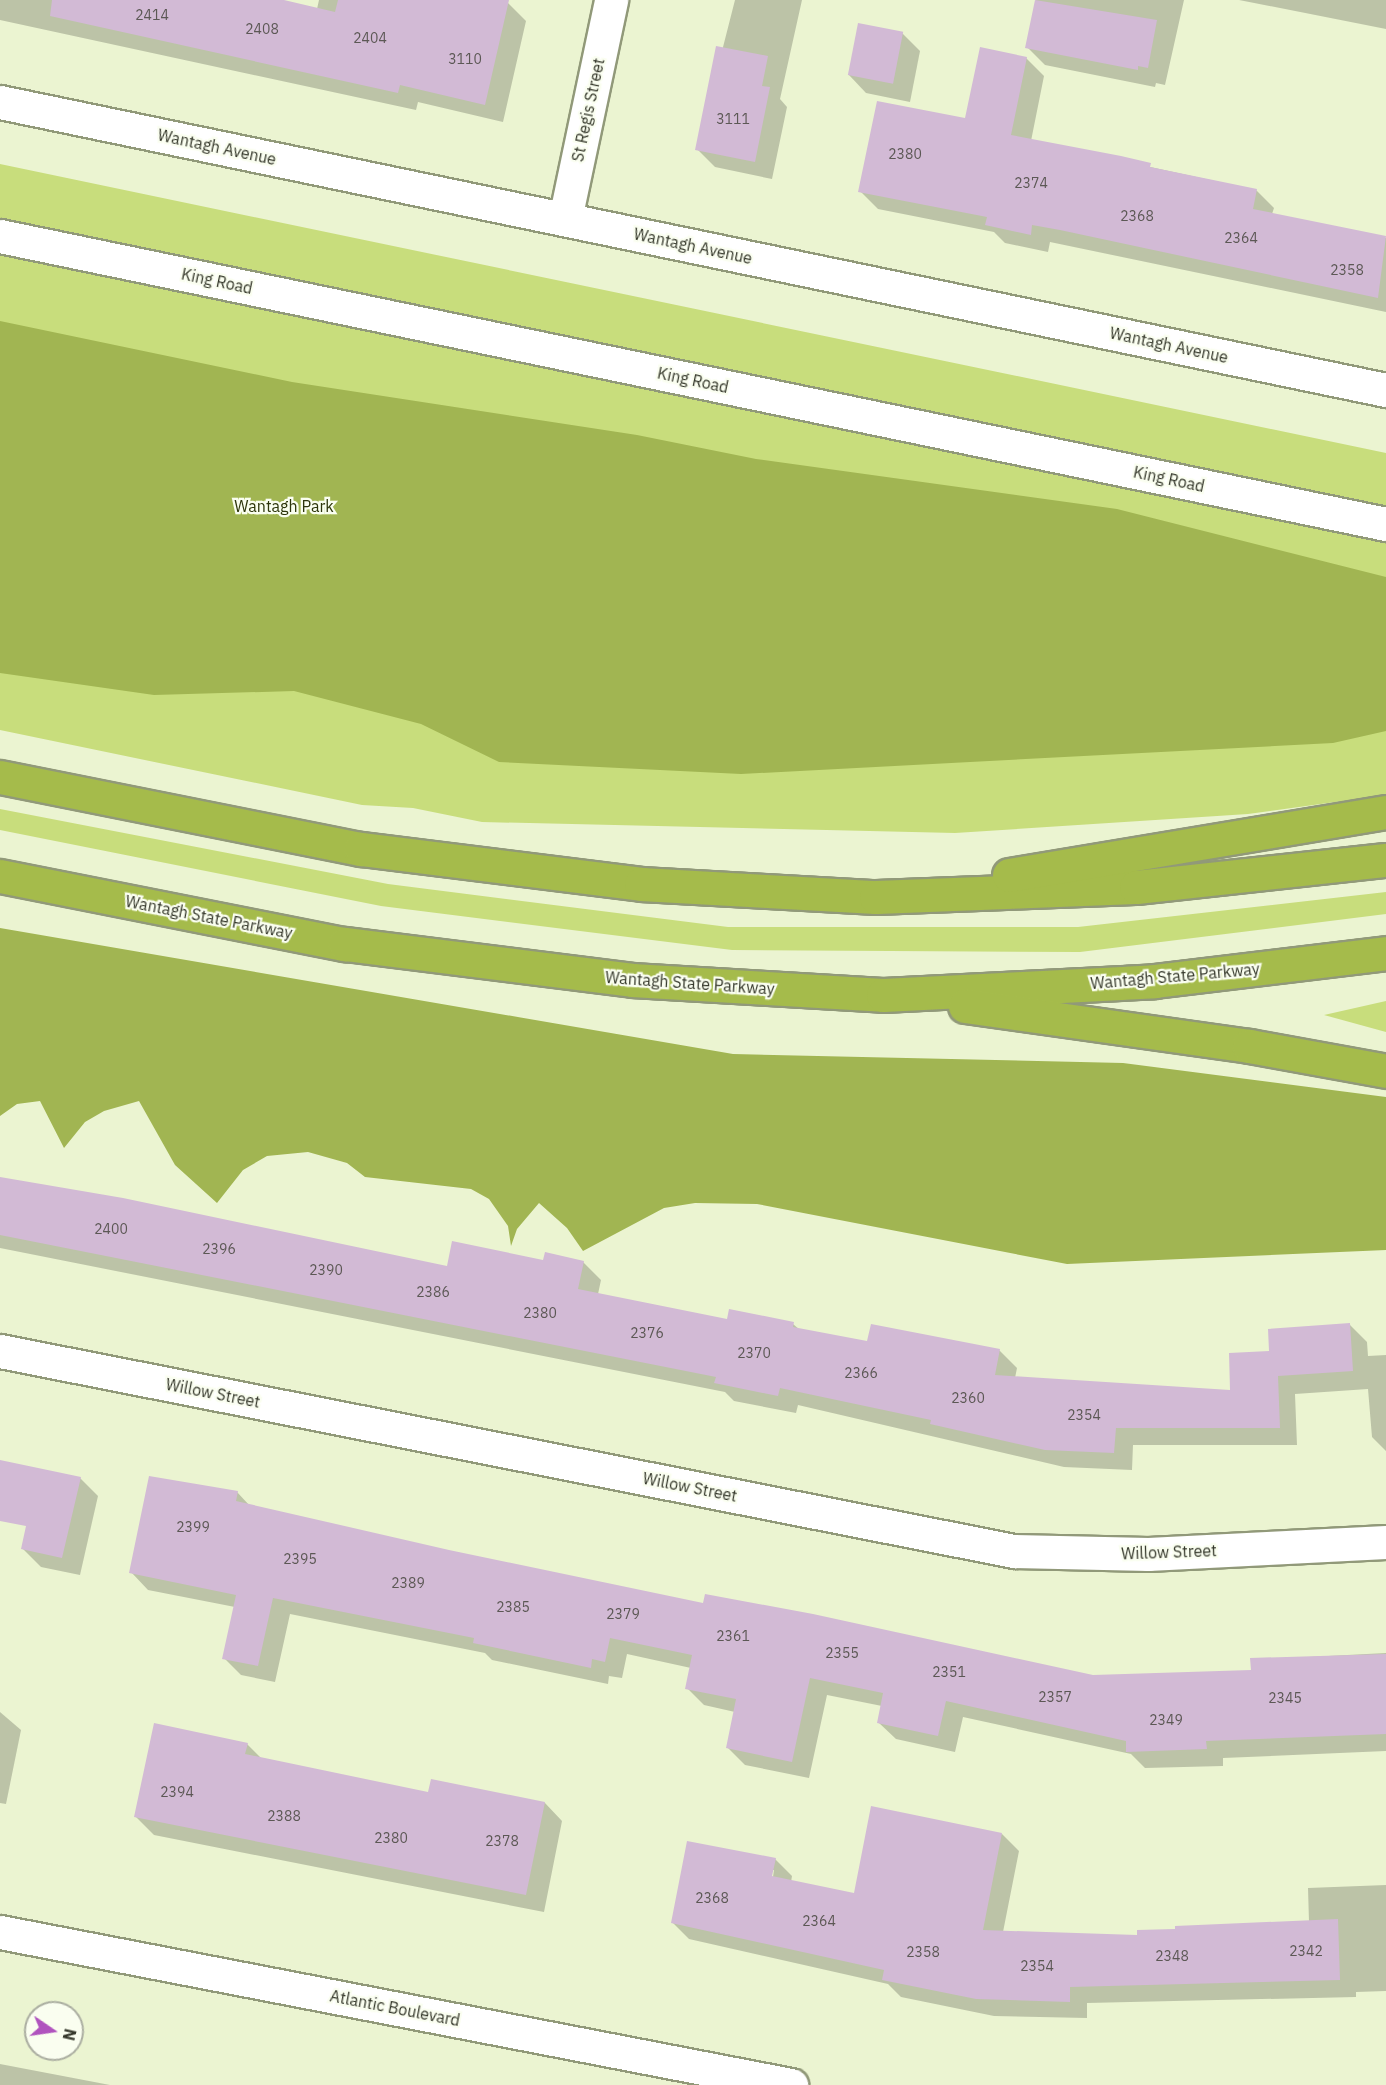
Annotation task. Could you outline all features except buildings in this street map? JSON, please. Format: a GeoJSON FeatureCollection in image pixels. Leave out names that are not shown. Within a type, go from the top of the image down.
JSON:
{"type":"FeatureCollection","features":[{"type":"Feature","properties":{"kind":"highway"},"geometry":{"type":"LineString","coordinates":[[0,777],[361,849],[641,884],[876,897],[1136,887],[1386,860]]}},
{"type":"Feature","properties":{"kind":"highway"},"geometry":{"type":"LineString","coordinates":[[876,897],[1386,812]]}},
{"type":"Feature","properties":{"kind":"highway","name":"Wantagh State Parkway"},"geometry":{"type":"LineString","coordinates":[[0,876],[345,944],[632,980],[883,995],[1155,981],[1386,952]]}},
{"type":"Feature","properties":{"kind":"highway"},"geometry":{"type":"LineString","coordinates":[[883,995],[1238,1045],[1386,1071]]}},
{"type":"Feature","properties":{"kind":"street","name":"St Regis Street"},"geometry":{"type":"LineString","coordinates":[[565,219],[611,0]]}},
{"type":"Feature","properties":{"kind":"street","name":"Wantagh Avenue"},"geometry":{"type":"LineString","coordinates":[[0,102],[1386,390]]}},
{"type":"Feature","properties":{"kind":"street","name":"King Road"},"geometry":{"type":"LineString","coordinates":[[0,236],[1386,524]]}},
{"type":"Feature","properties":{"kind":"street","name":"Willow Street"},"geometry":{"type":"LineString","coordinates":[[0,1351],[1014,1551],[1148,1554],[1386,1542]]}},
{"type":"Feature","properties":{"kind":"street","name":"Atlantic Boulevard"},"geometry":{"type":"LineString","coordinates":[[0,1932],[791,2085]]}},
{"type":"Feature","properties":{"kind":"green space","name":"Wantagh Park"},"geometry":{"type":"Polygon","coordinates":[[[0,164],[1386,453],[1386,795],[1248,814],[955,833],[482,822],[413,808],[362,805],[0,730],[0,164]]]}},
{"type":"Feature","properties":{"kind":"green space"},"geometry":{"type":"Polygon","coordinates":[[[0,321],[292,382],[637,435],[756,459],[1117,509],[1386,577],[1386,731],[1333,743],[741,774],[499,762],[421,724],[294,691],[154,695],[0,673],[0,321]]]}},
{"type":"Feature","properties":{"kind":"green space"},"geometry":{"type":"Polygon","coordinates":[[[0,809],[388,884],[728,927],[1078,927],[1386,892],[1386,914],[1080,952],[732,950],[381,906],[0,830],[0,809]]]}},
{"type":"Feature","properties":{"kind":"green space"},"geometry":{"type":"Polygon","coordinates":[[[0,928],[733,1054],[1123,1063],[1386,1097],[1386,1250],[1067,1264],[757,1204],[695,1203],[664,1208],[583,1251],[567,1228],[539,1203],[517,1229],[511,1246],[508,1226],[489,1199],[471,1189],[365,1177],[347,1163],[308,1152],[267,1156],[243,1170],[217,1203],[175,1165],[139,1101],[104,1111],[85,1122],[64,1148],[40,1101],[17,1104],[0,1116],[0,928]]]}},
{"type":"Feature","properties":{"kind":"green space"},"geometry":{"type":"Polygon","coordinates":[[[1386,1001],[1386,1032],[1324,1015],[1386,1001]]]}}]}
